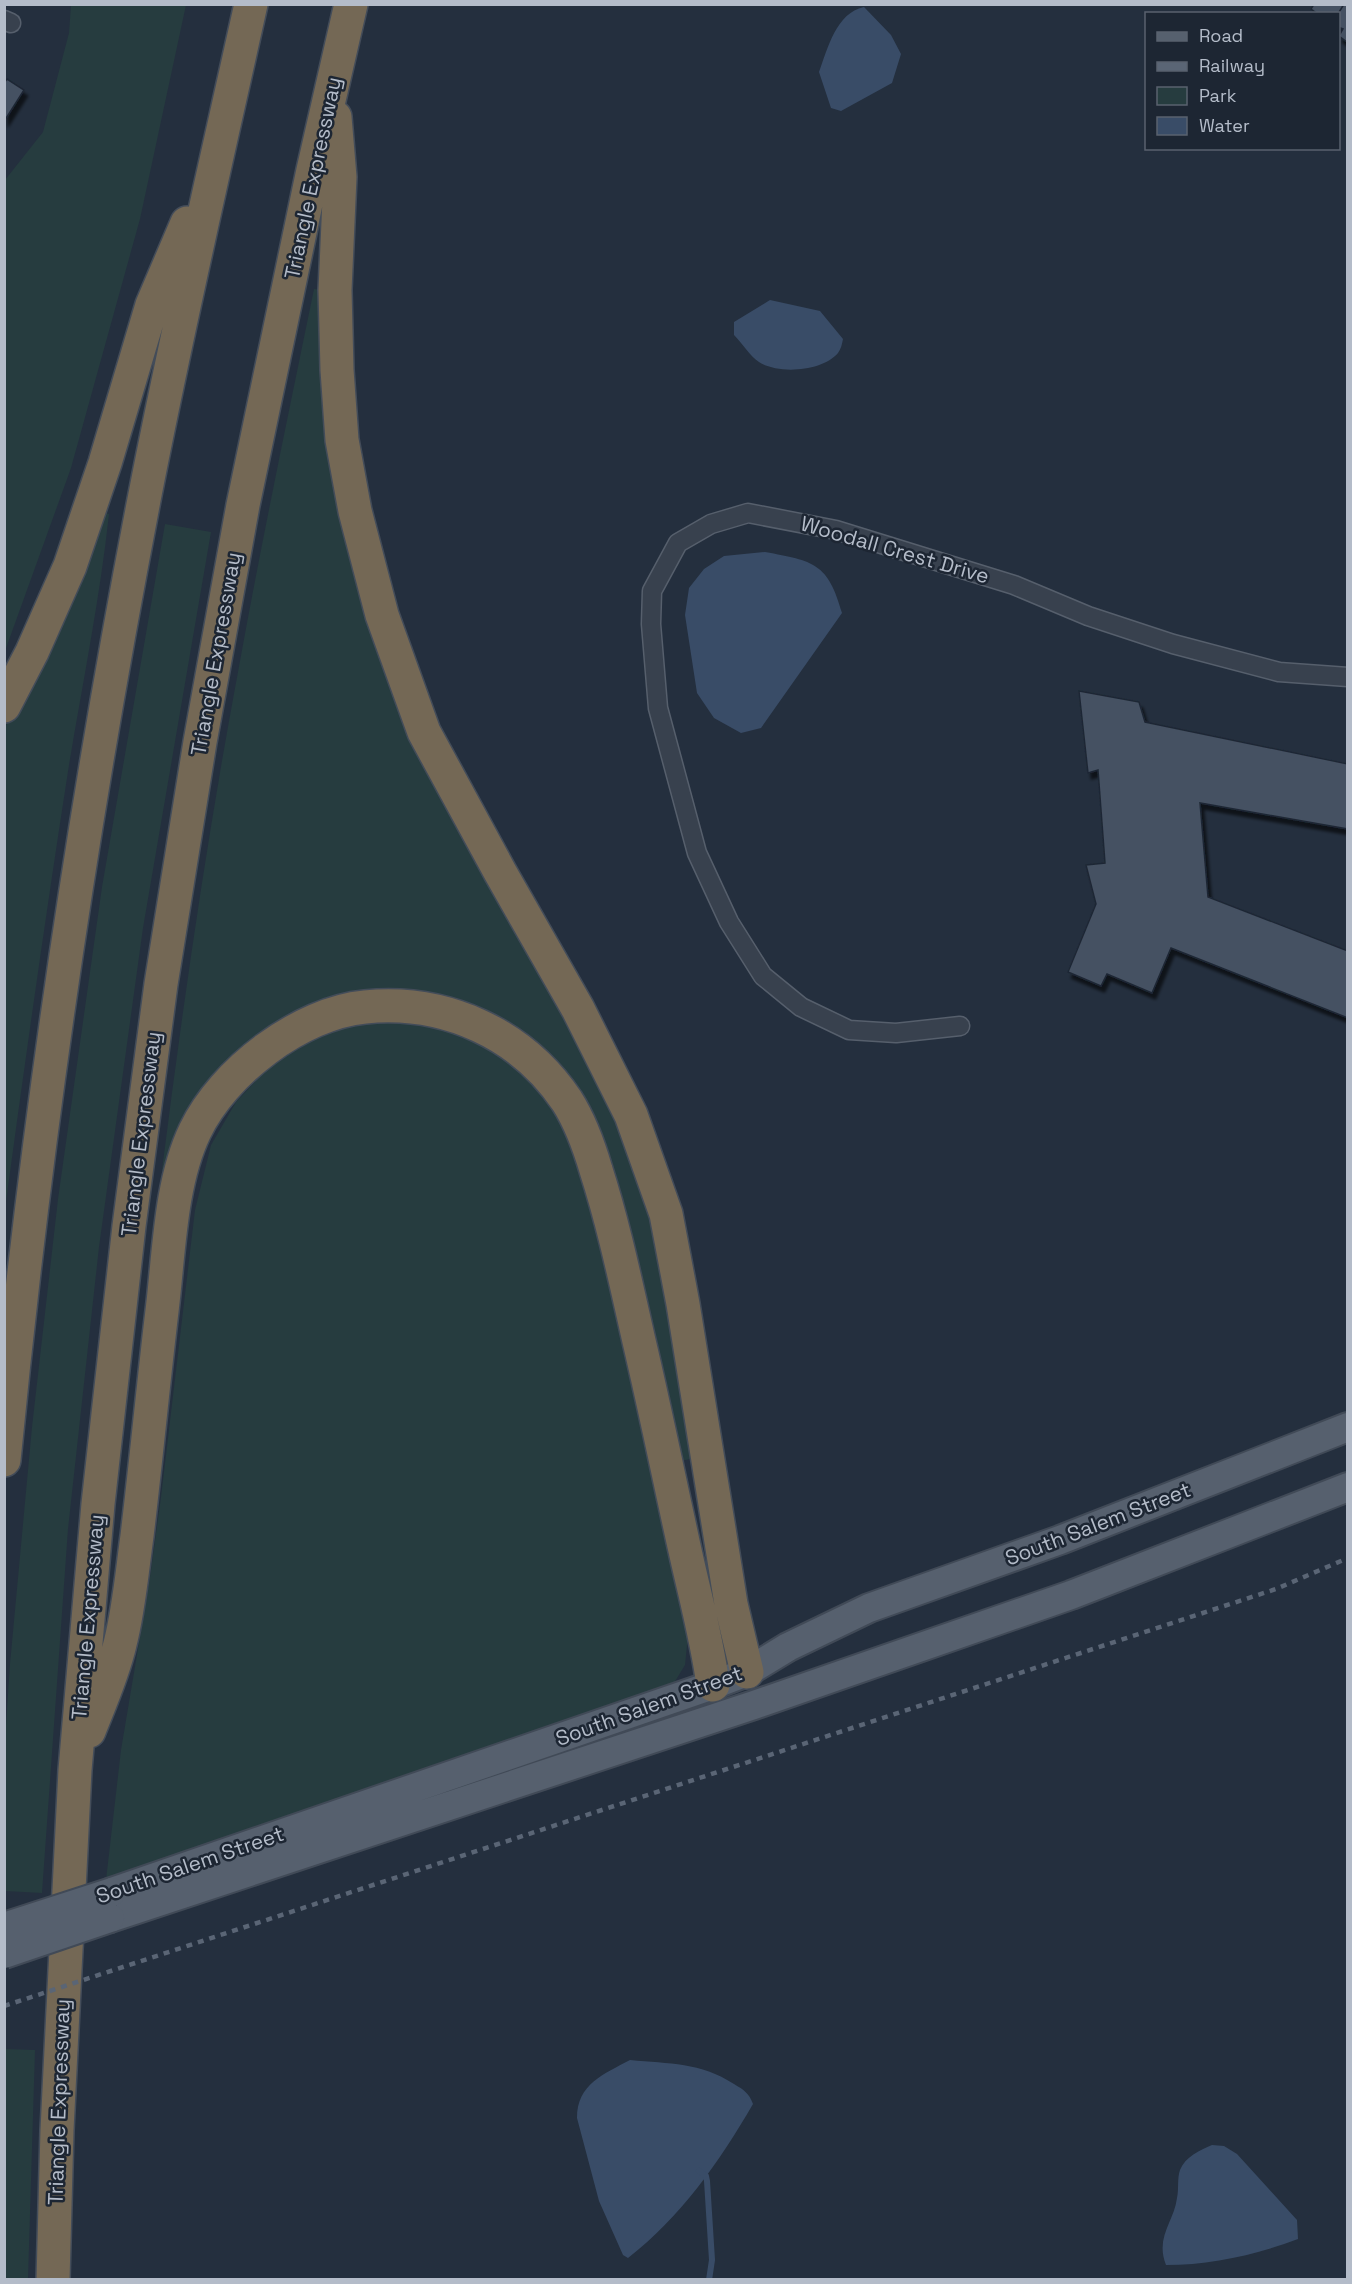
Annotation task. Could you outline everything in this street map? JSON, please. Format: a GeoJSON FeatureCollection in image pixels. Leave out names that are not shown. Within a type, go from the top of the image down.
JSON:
{"type":"FeatureCollection","features":[{"type":"Feature","properties":{"kind":"highway"},"geometry":{"type":"LineString","coordinates":[[4,1460],[30,1219],[76,880],[143,503],[251,4]]}},
{"type":"Feature","properties":{"kind":"highway","name":"Triangle Expressway"},"geometry":{"type":"LineString","coordinates":[[53,2280],[57,2119],[75,1770],[98,1504],[129,1226],[161,984],[200,742],[243,505],[311,181],[351,4]]}},
{"type":"Feature","properties":{"kind":"highway"},"geometry":{"type":"LineString","coordinates":[[332,89],[340,177],[335,290],[342,440],[356,511],[382,615],[424,732],[583,1020],[631,1115],[662,1203],[683,1305],[730,1604],[747,1672]]}},
{"type":"Feature","properties":{"kind":"highway"},"geometry":{"type":"LineString","coordinates":[[4,706],[32,652],[70,566],[105,463],[152,304],[218,153]]}},
{"type":"Feature","properties":{"kind":"highway"},"geometry":{"type":"LineString","coordinates":[[75,1770],[120,1646],[143,1487],[173,1220],[181,1174],[195,1132],[214,1098],[251,1060],[278,1040],[323,1017],[362,1007],[395,1006],[432,1009],[464,1018],[493,1032],[523,1052],[546,1075],[566,1100],[583,1128],[607,1204],[658,1424],[718,1701]]}},
{"type":"Feature","properties":{"kind":"main road","name":"South Salem Street"},"geometry":{"type":"LineString","coordinates":[[718,1701],[747,1672],[788,1647],[869,1608],[1060,1540],[1347,1427]]}},
{"type":"Feature","properties":{"kind":"main road","name":"South Salem Street"},"geometry":{"type":"LineString","coordinates":[[4,1954],[111,1905],[718,1701],[754,1705],[1071,1595],[1347,1487]]}},
{"type":"Feature","properties":{"kind":"main road"},"geometry":{"type":"LineString","coordinates":[[747,1672],[754,1705]]}},
{"type":"Feature","properties":{"kind":"main road","name":"South Salem Street"},"geometry":{"type":"LineString","coordinates":[[4,1927],[111,1905]]}},
{"type":"Feature","properties":{"kind":"street","name":"Woodall Crest Drive"},"geometry":{"type":"LineString","coordinates":[[960,1026],[896,1033],[849,1030],[801,1007],[763,976],[729,922],[697,852],[658,708],[651,624],[652,591],[678,543],[711,524],[748,513],[836,530],[1014,585],[1088,616],[1173,645],[1279,672],[1347,677]]}},
{"type":"Feature","properties":{"kind":"green space"},"geometry":{"type":"Polygon","coordinates":[[[71,5],[186,5],[140,219],[71,468],[5,651],[5,180],[43,132],[69,33],[71,5]]]}},
{"type":"Feature","properties":{"kind":"green space"},"geometry":{"type":"Polygon","coordinates":[[[314,289],[326,290],[368,602],[578,1031],[646,1183],[696,1458],[680,1461],[616,1192],[493,1019],[312,1007],[169,1172],[162,1170],[178,1045],[216,796],[265,528],[314,289]]]}},
{"type":"Feature","properties":{"kind":"green space"},"geometry":{"type":"Polygon","coordinates":[[[102,512],[109,514],[101,577],[60,820],[5,1209],[5,727],[22,697],[102,512]]]}},
{"type":"Feature","properties":{"kind":"green space"},"geometry":{"type":"Polygon","coordinates":[[[165,524],[211,532],[143,928],[99,1247],[68,1529],[42,1893],[5,1891],[4,1755],[10,1664],[32,1427],[58,1199],[102,887],[165,524]]]}},
{"type":"Feature","properties":{"kind":"green space"},"geometry":{"type":"Polygon","coordinates":[[[360,1019],[458,1027],[544,1087],[597,1200],[688,1635],[685,1665],[671,1688],[106,1880],[121,1750],[161,1497],[195,1210],[211,1145],[236,1102],[269,1067],[312,1040],[360,1019]]]}},
{"type":"Feature","properties":{"kind":"green space"},"geometry":{"type":"Polygon","coordinates":[[[4,2049],[35,2050],[28,2279],[5,2279],[4,2049]]]}},
{"type":"Feature","properties":{"kind":"water"},"geometry":{"type":"Polygon","coordinates":[[[864,7],[891,35],[901,54],[892,83],[841,111],[831,108],[819,72],[830,42],[840,24],[846,16],[864,7]]]}},
{"type":"Feature","properties":{"kind":"water"},"geometry":{"type":"Polygon","coordinates":[[[770,300],[820,311],[843,339],[838,353],[822,364],[800,369],[778,369],[759,362],[734,335],[734,322],[770,300]]]}},
{"type":"Feature","properties":{"kind":"water"},"geometry":{"type":"Polygon","coordinates":[[[765,552],[796,558],[817,567],[831,584],[842,613],[761,728],[741,733],[714,718],[697,693],[685,615],[689,588],[704,569],[724,556],[765,552]]]}},
{"type":"Feature","properties":{"kind":"water"},"geometry":{"type":"Polygon","coordinates":[[[630,2060],[684,2065],[709,2072],[743,2090],[753,2104],[713,2167],[682,2207],[628,2258],[623,2255],[599,2201],[577,2118],[578,2106],[587,2088],[602,2076],[630,2060]]]}},
{"type":"Feature","properties":{"kind":"water"},"geometry":{"type":"Polygon","coordinates":[[[1212,2145],[1224,2146],[1237,2154],[1297,2220],[1298,2239],[1233,2258],[1166,2265],[1163,2255],[1164,2238],[1178,2195],[1180,2170],[1189,2158],[1212,2145]]]}},
{"type":"Feature","properties":{"kind":"building"},"geometry":{"type":"Polygon","coordinates":[[[1314,4],[1344,4],[1339,12],[1315,12],[1311,9],[1314,4]]]}},
{"type":"Feature","properties":{"kind":"building"},"geometry":{"type":"Polygon","coordinates":[[[1344,4],[1348,4],[1347,42],[1340,37],[1343,29],[1340,28],[1339,12],[1344,4]]]}},
{"type":"Feature","properties":{"kind":"building"},"geometry":{"type":"Polygon","coordinates":[[[7,79],[24,90],[5,120],[4,83],[7,79]]]}},
{"type":"Feature","properties":{"kind":"building"},"geometry":{"type":"Polygon","coordinates":[[[1079,691],[1139,702],[1145,722],[1348,764],[1348,829],[1200,803],[1208,897],[1348,951],[1348,1018],[1171,948],[1152,993],[1107,974],[1101,986],[1068,972],[1096,904],[1086,865],[1105,863],[1098,770],[1088,773],[1079,691]]]}},
{"type":"Feature","properties":{"kind":"waterway"},"geometry":{"type":"LineString","coordinates":[[699,2171],[706,2176],[707,2181],[712,2260],[709,2280]]}},
{"type":"Feature","properties":{"kind":"railway"},"geometry":{"type":"LineString","coordinates":[[4,2006],[1276,1589],[1348,1558]]}}]}
